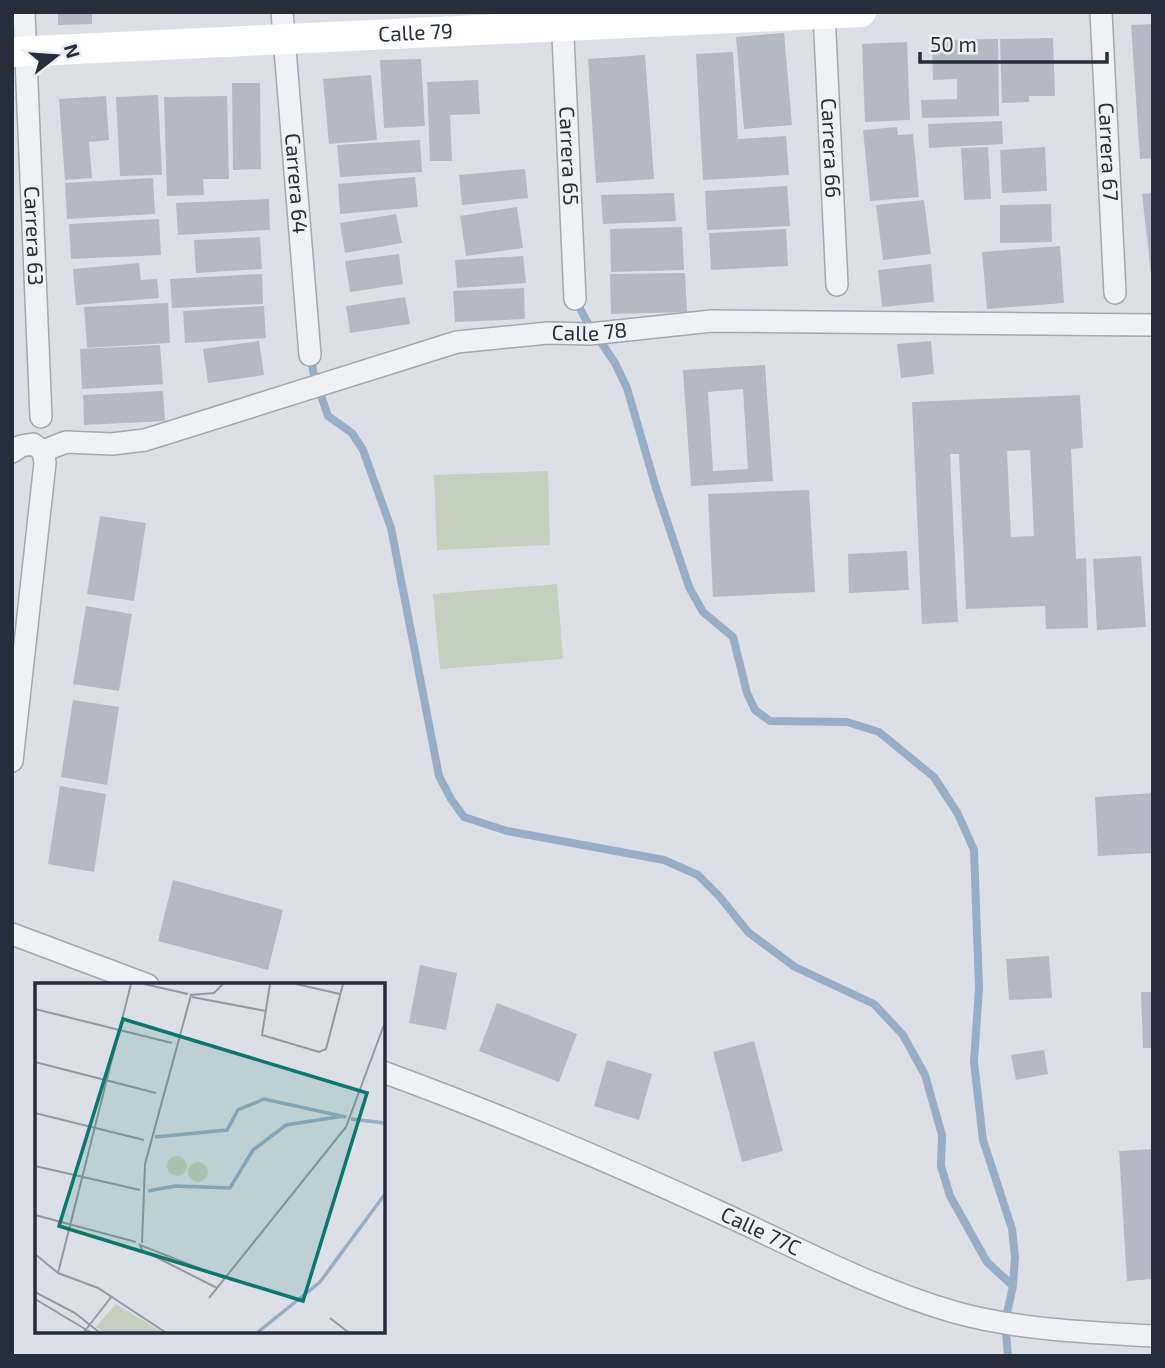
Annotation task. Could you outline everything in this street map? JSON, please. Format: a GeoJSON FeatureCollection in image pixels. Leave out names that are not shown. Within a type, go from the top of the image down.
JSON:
{"type":"FeatureCollection","features":[{"type":"Feature","properties":{"kind":"street","name":"Carrera 63"},"geometry":{"type":"LineString","coordinates":[[24,12],[19,51],[41,417]]}},
{"type":"Feature","properties":{"kind":"street","name":"Calle 79"},"geometry":{"type":"LineString","coordinates":[[19,51],[283,26],[861,12]]}},
{"type":"Feature","properties":{"kind":"street","name":"Carrera 67"},"geometry":{"type":"LineString","coordinates":[[1101,12],[1115,293]]}},
{"type":"Feature","properties":{"kind":"street","name":"Carrera 66"},"geometry":{"type":"LineString","coordinates":[[824,13],[838,285]]}},
{"type":"Feature","properties":{"kind":"street","name":"Carrera 65"},"geometry":{"type":"LineString","coordinates":[[563,19],[575,299]]}},
{"type":"Feature","properties":{"kind":"street","name":"Carrera 64"},"geometry":{"type":"LineString","coordinates":[[283,26],[310,355]]}},
{"type":"Feature","properties":{"kind":"street","name":"Calle 78"},"geometry":{"type":"LineString","coordinates":[[43,451],[66,442],[112,444],[145,440],[457,342],[548,333],[590,334],[712,321],[1153,325]]}},
{"type":"Feature","properties":{"kind":"street"},"geometry":{"type":"LineString","coordinates":[[12,452],[27,444],[39,447],[43,451],[45,463],[12,761]]}},
{"type":"Feature","properties":{"kind":"street"},"geometry":{"type":"LineString","coordinates":[[12,934],[143,983]]}},
{"type":"Feature","properties":{"kind":"street","name":"Calle 77C"},"geometry":{"type":"LineString","coordinates":[[385,1073],[482,1108],[712,1209],[891,1292],[956,1312],[1036,1328],[1153,1336]]}},
{"type":"Feature","properties":{"kind":"green space"},"geometry":{"type":"Polygon","coordinates":[[[548,471],[550,545],[437,550],[434,475],[548,471]]]}},
{"type":"Feature","properties":{"kind":"green space"},"geometry":{"type":"Polygon","coordinates":[[[557,584],[563,659],[440,669],[433,594],[557,584]]]}},
{"type":"Feature","properties":{"kind":"building"},"geometry":{"type":"Polygon","coordinates":[[[58,12],[92,12],[92,24],[58,25],[58,12]]]}},
{"type":"Feature","properties":{"kind":"building"},"geometry":{"type":"Polygon","coordinates":[[[1153,24],[1153,158],[1140,159],[1131,25],[1153,24]]]}},
{"type":"Feature","properties":{"kind":"building"},"geometry":{"type":"Polygon","coordinates":[[[784,33],[792,125],[744,129],[736,37],[784,33]]]}},
{"type":"Feature","properties":{"kind":"building"},"geometry":{"type":"Polygon","coordinates":[[[1053,38],[1055,96],[1029,96],[1029,102],[1002,103],[1000,39],[1053,38]]]}},
{"type":"Feature","properties":{"kind":"building"},"geometry":{"type":"Polygon","coordinates":[[[998,39],[999,116],[922,118],[921,100],[957,99],[957,79],[933,80],[932,40],[998,39]]]}},
{"type":"Feature","properties":{"kind":"building"},"geometry":{"type":"Polygon","coordinates":[[[907,42],[910,120],[865,122],[862,44],[907,42]]]}},
{"type":"Feature","properties":{"kind":"building"},"geometry":{"type":"Polygon","coordinates":[[[733,52],[738,139],[786,136],[789,175],[703,180],[696,54],[733,52]]]}},
{"type":"Feature","properties":{"kind":"building"},"geometry":{"type":"Polygon","coordinates":[[[645,55],[654,179],[596,183],[588,59],[645,55]]]}},
{"type":"Feature","properties":{"kind":"building"},"geometry":{"type":"Polygon","coordinates":[[[421,59],[425,126],[384,128],[380,60],[421,59]]]}},
{"type":"Feature","properties":{"kind":"building"},"geometry":{"type":"Polygon","coordinates":[[[371,75],[377,140],[329,144],[323,79],[371,75]]]}},
{"type":"Feature","properties":{"kind":"building"},"geometry":{"type":"Polygon","coordinates":[[[478,80],[480,114],[450,115],[452,161],[430,161],[427,82],[478,80]]]}},
{"type":"Feature","properties":{"kind":"building"},"geometry":{"type":"Polygon","coordinates":[[[232,83],[260,83],[261,169],[233,170],[232,83]]]}},
{"type":"Feature","properties":{"kind":"building"},"geometry":{"type":"Polygon","coordinates":[[[158,95],[162,175],[120,176],[116,97],[158,95]]]}},
{"type":"Feature","properties":{"kind":"building"},"geometry":{"type":"Polygon","coordinates":[[[106,96],[109,140],[89,142],[92,178],[65,180],[59,99],[106,96]]]}},
{"type":"Feature","properties":{"kind":"building"},"geometry":{"type":"Polygon","coordinates":[[[227,96],[229,179],[203,179],[204,195],[167,196],[164,97],[227,96]]]}},
{"type":"Feature","properties":{"kind":"building"},"geometry":{"type":"Polygon","coordinates":[[[1002,121],[1003,144],[929,148],[928,124],[1002,121]]]}},
{"type":"Feature","properties":{"kind":"building"},"geometry":{"type":"Polygon","coordinates":[[[897,127],[898,135],[913,134],[919,197],[870,201],[863,130],[897,127]]]}},
{"type":"Feature","properties":{"kind":"building"},"geometry":{"type":"Polygon","coordinates":[[[420,140],[422,172],[340,177],[337,145],[420,140]]]}},
{"type":"Feature","properties":{"kind":"building"},"geometry":{"type":"Polygon","coordinates":[[[988,147],[991,199],[964,200],[961,148],[988,147]]]}},
{"type":"Feature","properties":{"kind":"building"},"geometry":{"type":"Polygon","coordinates":[[[1045,147],[1047,191],[1002,193],[1000,150],[1045,147]]]}},
{"type":"Feature","properties":{"kind":"building"},"geometry":{"type":"Polygon","coordinates":[[[525,169],[528,198],[462,205],[459,175],[525,169]]]}},
{"type":"Feature","properties":{"kind":"building"},"geometry":{"type":"Polygon","coordinates":[[[415,177],[418,207],[340,214],[338,184],[415,177]]]}},
{"type":"Feature","properties":{"kind":"building"},"geometry":{"type":"Polygon","coordinates":[[[153,178],[155,214],[67,219],[65,183],[153,178]]]}},
{"type":"Feature","properties":{"kind":"building"},"geometry":{"type":"Polygon","coordinates":[[[787,186],[790,226],[707,230],[705,191],[787,186]]]}},
{"type":"Feature","properties":{"kind":"building"},"geometry":{"type":"Polygon","coordinates":[[[674,193],[676,221],[603,224],[601,195],[674,193]]]}},
{"type":"Feature","properties":{"kind":"building"},"geometry":{"type":"Polygon","coordinates":[[[1153,193],[1153,273],[1151,273],[1142,194],[1153,193]]]}},
{"type":"Feature","properties":{"kind":"building"},"geometry":{"type":"Polygon","coordinates":[[[269,199],[270,230],[178,235],[176,203],[269,199]]]}},
{"type":"Feature","properties":{"kind":"building"},"geometry":{"type":"Polygon","coordinates":[[[924,200],[931,254],[883,260],[876,205],[924,200]]]}},
{"type":"Feature","properties":{"kind":"building"},"geometry":{"type":"Polygon","coordinates":[[[1051,204],[1052,242],[1000,243],[1000,205],[1051,204]]]}},
{"type":"Feature","properties":{"kind":"building"},"geometry":{"type":"Polygon","coordinates":[[[517,207],[523,248],[466,256],[460,216],[517,207]]]}},
{"type":"Feature","properties":{"kind":"building"},"geometry":{"type":"Polygon","coordinates":[[[396,214],[402,243],[345,253],[340,223],[396,214]]]}},
{"type":"Feature","properties":{"kind":"building"},"geometry":{"type":"Polygon","coordinates":[[[159,219],[161,255],[71,259],[69,224],[159,219]]]}},
{"type":"Feature","properties":{"kind":"building"},"geometry":{"type":"Polygon","coordinates":[[[682,227],[684,270],[611,272],[610,229],[682,227]]]}},
{"type":"Feature","properties":{"kind":"building"},"geometry":{"type":"Polygon","coordinates":[[[786,229],[788,266],[711,270],[709,233],[786,229]]]}},
{"type":"Feature","properties":{"kind":"building"},"geometry":{"type":"Polygon","coordinates":[[[260,237],[262,269],[196,273],[194,240],[260,237]]]}},
{"type":"Feature","properties":{"kind":"building"},"geometry":{"type":"Polygon","coordinates":[[[1060,246],[1064,303],[987,309],[982,252],[1060,246]]]}},
{"type":"Feature","properties":{"kind":"building"},"geometry":{"type":"Polygon","coordinates":[[[399,254],[403,284],[350,292],[345,261],[399,254]]]}},
{"type":"Feature","properties":{"kind":"building"},"geometry":{"type":"Polygon","coordinates":[[[523,256],[526,283],[457,288],[455,260],[523,256]]]}},
{"type":"Feature","properties":{"kind":"building"},"geometry":{"type":"Polygon","coordinates":[[[139,263],[141,280],[157,279],[159,298],[76,305],[73,269],[139,263]]]}},
{"type":"Feature","properties":{"kind":"building"},"geometry":{"type":"Polygon","coordinates":[[[931,264],[934,302],[882,307],[878,270],[931,264]]]}},
{"type":"Feature","properties":{"kind":"building"},"geometry":{"type":"Polygon","coordinates":[[[685,273],[687,312],[611,314],[610,274],[685,273]]]}},
{"type":"Feature","properties":{"kind":"building"},"geometry":{"type":"Polygon","coordinates":[[[262,274],[263,304],[172,308],[170,279],[262,274]]]}},
{"type":"Feature","properties":{"kind":"building"},"geometry":{"type":"Polygon","coordinates":[[[524,288],[525,319],[455,322],[453,291],[524,288]]]}},
{"type":"Feature","properties":{"kind":"building"},"geometry":{"type":"Polygon","coordinates":[[[405,297],[410,324],[350,333],[346,306],[405,297]]]}},
{"type":"Feature","properties":{"kind":"building"},"geometry":{"type":"Polygon","coordinates":[[[168,303],[170,343],[87,348],[84,307],[168,303]]]}},
{"type":"Feature","properties":{"kind":"building"},"geometry":{"type":"Polygon","coordinates":[[[264,306],[266,338],[185,343],[183,311],[264,306]]]}},
{"type":"Feature","properties":{"kind":"building"},"geometry":{"type":"Polygon","coordinates":[[[259,341],[264,375],[208,383],[203,349],[259,341]]]}},
{"type":"Feature","properties":{"kind":"building"},"geometry":{"type":"Polygon","coordinates":[[[931,341],[934,374],[901,378],[897,344],[931,341]]]}},
{"type":"Feature","properties":{"kind":"building"},"geometry":{"type":"Polygon","coordinates":[[[160,345],[163,384],[82,389],[80,349],[160,345]]]}},
{"type":"Feature","properties":{"kind":"building"},"geometry":{"type":"Polygon","coordinates":[[[765,365],[773,481],[691,486],[683,370],[765,365]],[[743,389],[708,392],[713,471],[748,469],[743,389]]]}},
{"type":"Feature","properties":{"kind":"building"},"geometry":{"type":"Polygon","coordinates":[[[163,391],[165,421],[84,425],[83,395],[163,391]]]}},
{"type":"Feature","properties":{"kind":"building"},"geometry":{"type":"Polygon","coordinates":[[[1080,395],[1083,448],[1071,449],[1076,559],[1086,558],[1088,628],[1046,629],[1045,606],[966,609],[959,454],[950,454],[958,622],[922,624],[912,402],[1080,395]],[[1030,450],[1007,451],[1011,537],[1034,536],[1030,450]]]}},
{"type":"Feature","properties":{"kind":"building"},"geometry":{"type":"Polygon","coordinates":[[[809,490],[815,592],[713,597],[708,494],[809,490]]]}},
{"type":"Feature","properties":{"kind":"building"},"geometry":{"type":"Polygon","coordinates":[[[100,516],[146,523],[134,601],[87,594],[100,516]]]}},
{"type":"Feature","properties":{"kind":"building"},"geometry":{"type":"Polygon","coordinates":[[[907,551],[909,590],[849,593],[848,554],[907,551]]]}},
{"type":"Feature","properties":{"kind":"building"},"geometry":{"type":"Polygon","coordinates":[[[1141,556],[1146,627],[1097,630],[1093,559],[1141,556]]]}},
{"type":"Feature","properties":{"kind":"building"},"geometry":{"type":"Polygon","coordinates":[[[86,606],[132,614],[119,691],[73,684],[86,606]]]}},
{"type":"Feature","properties":{"kind":"building"},"geometry":{"type":"Polygon","coordinates":[[[73,700],[119,707],[107,785],[61,777],[73,700]]]}},
{"type":"Feature","properties":{"kind":"building"},"geometry":{"type":"Polygon","coordinates":[[[60,786],[106,794],[94,872],[48,864],[60,786]]]}},
{"type":"Feature","properties":{"kind":"building"},"geometry":{"type":"Polygon","coordinates":[[[1153,793],[1153,853],[1098,856],[1095,797],[1153,793]]]}},
{"type":"Feature","properties":{"kind":"building"},"geometry":{"type":"Polygon","coordinates":[[[173,880],[283,910],[268,970],[158,941],[173,880]]]}},
{"type":"Feature","properties":{"kind":"building"},"geometry":{"type":"Polygon","coordinates":[[[1049,956],[1052,998],[1009,1000],[1006,959],[1049,956]]]}},
{"type":"Feature","properties":{"kind":"building"},"geometry":{"type":"Polygon","coordinates":[[[420,965],[457,973],[446,1030],[409,1023],[420,965]]]}},
{"type":"Feature","properties":{"kind":"building"},"geometry":{"type":"Polygon","coordinates":[[[1141,992],[1153,992],[1153,1048],[1143,1048],[1141,992]]]}},
{"type":"Feature","properties":{"kind":"building"},"geometry":{"type":"Polygon","coordinates":[[[497,1003],[577,1034],[559,1082],[479,1051],[497,1003]]]}},
{"type":"Feature","properties":{"kind":"building"},"geometry":{"type":"Polygon","coordinates":[[[754,1041],[783,1151],[742,1162],[713,1052],[754,1041]]]}},
{"type":"Feature","properties":{"kind":"building"},"geometry":{"type":"Polygon","coordinates":[[[1044,1050],[1048,1074],[1016,1080],[1011,1055],[1044,1050]]]}},
{"type":"Feature","properties":{"kind":"building"},"geometry":{"type":"Polygon","coordinates":[[[607,1060],[652,1074],[639,1120],[594,1106],[607,1060]]]}},
{"type":"Feature","properties":{"kind":"building"},"geometry":{"type":"Polygon","coordinates":[[[1153,1149],[1153,1279],[1127,1281],[1119,1151],[1153,1149]]]}},
{"type":"Feature","properties":{"kind":"waterway"},"geometry":{"type":"LineString","coordinates":[[575,299],[615,363],[627,388],[689,587],[703,612],[733,637],[747,693],[755,710],[770,721],[847,722],[879,732],[934,777],[958,814],[974,850],[979,988],[974,1062],[983,1140],[1012,1229],[1015,1257],[1013,1286],[1005,1322],[1008,1356]]}},
{"type":"Feature","properties":{"kind":"waterway"},"geometry":{"type":"LineString","coordinates":[[310,355],[328,416],[352,433],[363,450],[391,528],[439,776],[464,817],[507,831],[664,860],[698,875],[748,932],[795,967],[874,1004],[903,1035],[925,1075],[942,1135],[941,1166],[950,1196],[987,1262],[1013,1286]]}}]}
